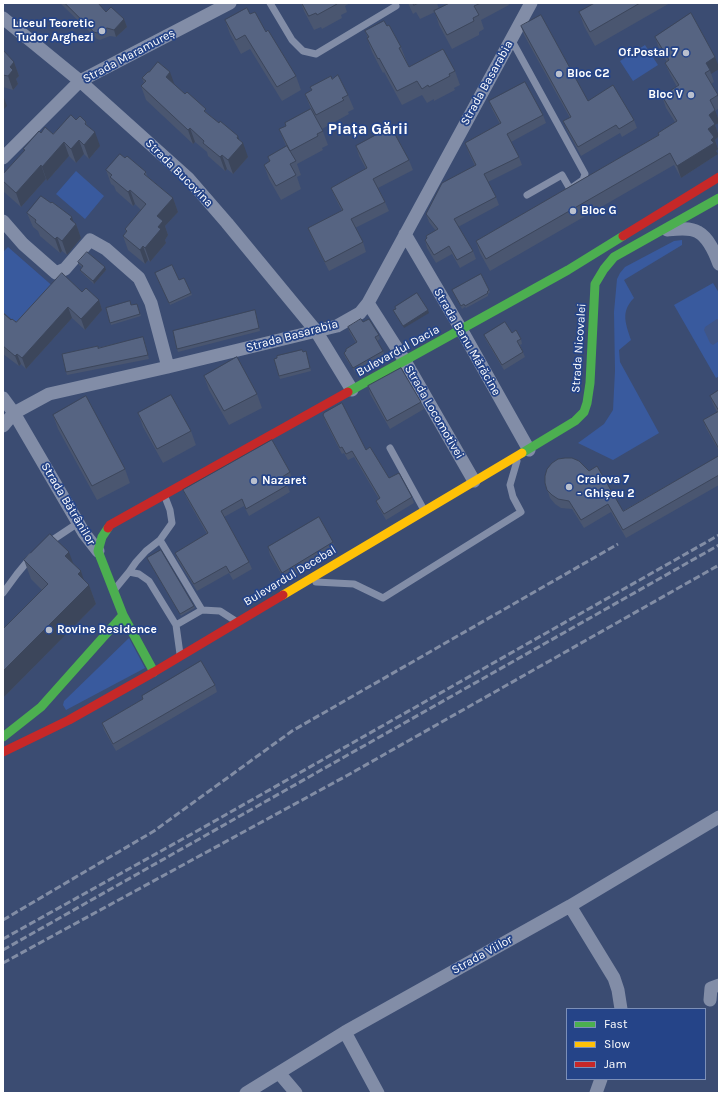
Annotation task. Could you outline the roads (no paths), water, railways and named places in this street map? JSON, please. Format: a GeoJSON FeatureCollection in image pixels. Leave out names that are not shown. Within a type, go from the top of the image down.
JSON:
{"type":"FeatureCollection","features":[{"type":"Feature","properties":{"kind":"main road"},"geometry":{"type":"LineString","coordinates":[[699,190],[719,167]]}},
{"type":"Feature","properties":{"kind":"main road","name":"Bulevardul Dacia"},"geometry":{"type":"LineString","coordinates":[[98,551],[102,537],[110,525],[568,270],[719,177]]}},
{"type":"Feature","properties":{"kind":"main road"},"geometry":{"type":"LineString","coordinates":[[663,230],[719,198]]}},
{"type":"Feature","properties":{"kind":"main road","name":"Strada Nicovalei"},"geometry":{"type":"LineString","coordinates":[[584,412],[590,384],[593,282],[614,258],[663,230]]}},
{"type":"Feature","properties":{"kind":"main road"},"geometry":{"type":"LineString","coordinates":[[568,270],[580,275]]}},
{"type":"Feature","properties":{"kind":"main road","name":"Bulevardul Decebal"},"geometry":{"type":"LineString","coordinates":[[3,752],[69,720],[154,672],[424,510],[523,453],[575,421],[584,412]]}},
{"type":"Feature","properties":{"kind":"main road","name":"Strada Bătrânilor"},"geometry":{"type":"LineString","coordinates":[[98,551],[123,615],[154,672]]}},
{"type":"Feature","properties":{"kind":"main road"},"geometry":{"type":"LineString","coordinates":[[3,737],[41,707],[123,615]]}},
{"type":"Feature","properties":{"kind":"street","name":"Strada Maramureș"},"geometry":{"type":"LineString","coordinates":[[3,158],[80,81],[230,3]]}},
{"type":"Feature","properties":{"kind":"street","name":"Strada Basarabia"},"geometry":{"type":"LineString","coordinates":[[3,426],[14,413],[49,394],[337,326],[360,313],[368,303],[531,3]]}},
{"type":"Feature","properties":{"kind":"street","name":"Strada Bucovina"},"geometry":{"type":"LineString","coordinates":[[3,10],[41,49]]}},
{"type":"Feature","properties":{"kind":"street","name":"Strada Bucovina"},"geometry":{"type":"LineString","coordinates":[[3,18],[80,81],[188,178],[316,331],[352,390]]}},
{"type":"Feature","properties":{"kind":"street"},"geometry":{"type":"LineString","coordinates":[[3,221],[23,244],[56,273],[65,269],[90,240],[106,249],[120,261],[139,278],[151,304],[168,367]]}},
{"type":"Feature","properties":{"kind":"street"},"geometry":{"type":"LineString","coordinates":[[663,230],[682,229],[699,232],[709,244],[719,264]]}},
{"type":"Feature","properties":{"kind":"street","name":"Strada Banu Mărăcine"},"geometry":{"type":"LineString","coordinates":[[405,234],[460,329],[523,453]]}},
{"type":"Feature","properties":{"kind":"street","name":"Strada Locomotivei"},"geometry":{"type":"LineString","coordinates":[[368,303],[404,361],[474,481]]}},
{"type":"Feature","properties":{"kind":"street","name":"Strada Bătrânilor"},"geometry":{"type":"LineString","coordinates":[[3,398],[14,413],[78,523],[98,551]]}},
{"type":"Feature","properties":{"kind":"street","name":"Strada Viilor"},"geometry":{"type":"LineString","coordinates":[[246,1093],[345,1032],[570,906],[719,817]]}},
{"type":"Feature","properties":{"kind":"street"},"geometry":{"type":"LineString","coordinates":[[570,906],[614,978],[618,990],[621,1008]]}},
{"type":"Feature","properties":{"kind":"street"},"geometry":{"type":"LineString","coordinates":[[710,1000],[711,988],[719,985]]}},
{"type":"Feature","properties":{"kind":"street"},"geometry":{"type":"LineString","coordinates":[[345,1032],[378,1093]]}},
{"type":"Feature","properties":{"kind":"street"},"geometry":{"type":"LineString","coordinates":[[279,1074],[296,1093]]}},
{"type":"Feature","properties":{"kind":"street"},"geometry":{"type":"LineString","coordinates":[[596,1093],[601,1080]]}},
{"type":"Feature","properties":{"kind":"lane"},"geometry":{"type":"LineString","coordinates":[[270,3],[292,40],[303,51],[316,54],[396,6]]}},
{"type":"Feature","properties":{"kind":"lane"},"geometry":{"type":"LineString","coordinates":[[511,39],[585,174],[583,180],[570,189],[562,175],[527,195]]}},
{"type":"Feature","properties":{"kind":"lane"},"geometry":{"type":"LineString","coordinates":[[390,448],[424,510]]}},
{"type":"Feature","properties":{"kind":"lane"},"geometry":{"type":"LineString","coordinates":[[306,581],[354,584],[384,598],[521,512],[513,496],[510,485],[523,453]]}},
{"type":"Feature","properties":{"kind":"lane"},"geometry":{"type":"LineString","coordinates":[[113,592],[136,562],[146,551],[160,540],[172,523],[170,510],[164,495]]}},
{"type":"Feature","properties":{"kind":"lane"},"geometry":{"type":"LineString","coordinates":[[3,593],[38,550],[78,523]]}},
{"type":"Feature","properties":{"kind":"lane"},"geometry":{"type":"LineString","coordinates":[[160,540],[202,610]]}},
{"type":"Feature","properties":{"kind":"lane"},"geometry":{"type":"LineString","coordinates":[[129,572],[139,574],[149,581],[176,625],[180,656]]}},
{"type":"Feature","properties":{"kind":"lane"},"geometry":{"type":"LineString","coordinates":[[176,625],[202,610],[220,611],[237,622]]}},
{"type":"Feature","properties":{"kind":"railway"},"geometry":{"type":"LineString","coordinates":[[3,939],[197,831],[719,535]]}},
{"type":"Feature","properties":{"kind":"railway"},"geometry":{"type":"LineString","coordinates":[[3,920],[154,831],[292,731],[618,544]]}},
{"type":"Feature","properties":{"kind":"railway"},"geometry":{"type":"LineString","coordinates":[[3,950],[719,545]]}},
{"type":"Feature","properties":{"kind":"railway"},"geometry":{"type":"LineString","coordinates":[[3,963],[348,775],[719,565]]}},
{"type":"Feature","properties":{"kind":"place","name":"Liceul Teoretic Tudor Arghezi"},"geometry":{"type":"Point","coordinates":[102,31]}},
{"type":"Feature","properties":{"kind":"place","name":"Of.Postal 7"},"geometry":{"type":"Point","coordinates":[686,53]}},
{"type":"Feature","properties":{"kind":"place","name":"Bloc C2"},"geometry":{"type":"Point","coordinates":[559,74]}},
{"type":"Feature","properties":{"kind":"place","name":"Bloc V"},"geometry":{"type":"Point","coordinates":[691,95]}},
{"type":"Feature","properties":{"kind":"place","name":"Bloc G"},"geometry":{"type":"Point","coordinates":[573,211]}},
{"type":"Feature","properties":{"kind":"place","name":"Nazaret"},"geometry":{"type":"Point","coordinates":[254,481]}},
{"type":"Feature","properties":{"kind":"place","name":"Craiova 7 - Ghișeu 2"},"geometry":{"type":"Point","coordinates":[569,487]}},
{"type":"Feature","properties":{"kind":"place","name":"Rovine Residence"},"geometry":{"type":"Point","coordinates":[49,630]}},
{"type":"Feature","properties":{"kind":"district","name":"Piața Gării"},"geometry":{"type":"Point","coordinates":[368,129]}}]}
